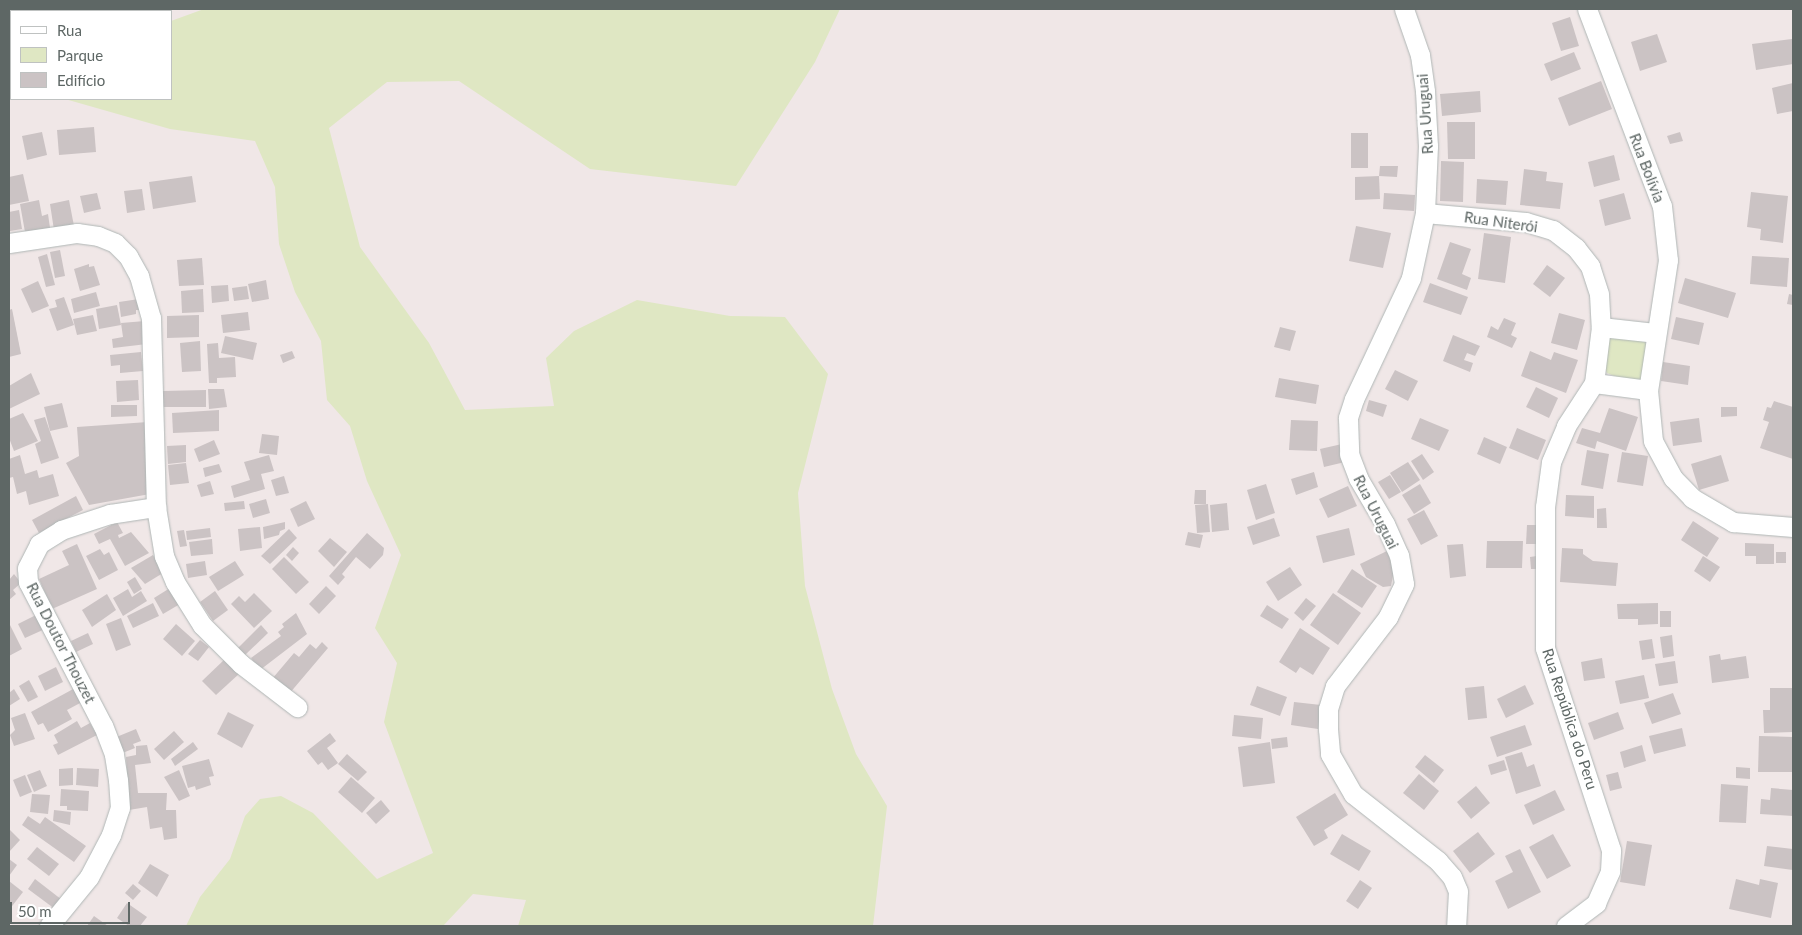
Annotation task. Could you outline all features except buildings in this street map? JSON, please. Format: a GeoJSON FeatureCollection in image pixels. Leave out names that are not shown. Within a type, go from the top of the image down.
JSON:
{"type":"FeatureCollection","features":[{"type":"Feature","properties":{"kind":"street","name":"Rua Uruguai"},"geometry":{"type":"LineString","coordinates":[[1404,9],[1420,55],[1425,91],[1428,146],[1424,213],[1411,278],[1361,383],[1348,418],[1349,454],[1358,478],[1399,555],[1404,584],[1388,617],[1335,686],[1328,709],[1328,729],[1330,754],[1353,794],[1438,861],[1452,877],[1458,891],[1456,926]]}},
{"type":"Feature","properties":{"kind":"street","name":"Rua Bolívia"},"geometry":{"type":"LineString","coordinates":[[1586,9],[1662,206],[1668,260],[1655,333],[1648,390],[1653,441],[1673,478],[1692,498],[1733,522],[1793,526]]}},
{"type":"Feature","properties":{"kind":"street","name":"Rua Niterói"},"geometry":{"type":"LineString","coordinates":[[1424,213],[1526,222],[1553,230],[1576,248],[1590,266],[1599,294],[1601,327],[1594,383]]}},
{"type":"Feature","properties":{"kind":"street"},"geometry":{"type":"LineString","coordinates":[[9,243],[77,234],[98,236],[115,243],[139,276],[151,318],[156,507],[164,556],[175,582],[202,625],[241,664],[297,707]]}},
{"type":"Feature","properties":{"kind":"street"},"geometry":{"type":"LineString","coordinates":[[1601,327],[1655,333]]}},
{"type":"Feature","properties":{"kind":"street"},"geometry":{"type":"LineString","coordinates":[[1594,383],[1648,390]]}},
{"type":"Feature","properties":{"kind":"street","name":"Rua República do Peru"},"geometry":{"type":"LineString","coordinates":[[1566,926],[1596,903],[1610,871],[1611,850],[1545,648],[1545,507],[1551,462],[1566,426],[1594,383]]}},
{"type":"Feature","properties":{"kind":"street","name":"Rua Doutor Thouzet"},"geometry":{"type":"LineString","coordinates":[[50,926],[89,877],[112,835],[120,808],[114,754],[103,726],[28,582],[27,568],[39,544],[61,530],[110,514],[156,507]]}},
{"type":"Feature","properties":{"kind":"green space"},"geometry":{"type":"Polygon","coordinates":[[[204,9],[840,9],[815,62],[736,186],[590,169],[459,81],[387,82],[329,128],[360,247],[429,343],[465,410],[554,406],[546,358],[574,331],[637,300],[730,316],[785,317],[828,374],[798,493],[805,586],[832,689],[856,754],[887,806],[873,926],[518,926],[526,900],[473,894],[443,926],[186,926],[200,897],[230,859],[245,816],[260,799],[281,796],[313,813],[377,879],[433,853],[384,722],[397,663],[375,628],[401,555],[367,481],[350,426],[327,400],[321,341],[295,292],[279,244],[275,187],[255,141],[170,129],[68,100],[172,100],[172,21],[204,9]]]}},
{"type":"Feature","properties":{"kind":"green space"},"geometry":{"type":"Polygon","coordinates":[[[1614,334],[1643,339],[1647,345],[1643,378],[1638,382],[1624,380],[1607,373],[1604,366],[1609,338],[1614,334]]]}}]}
